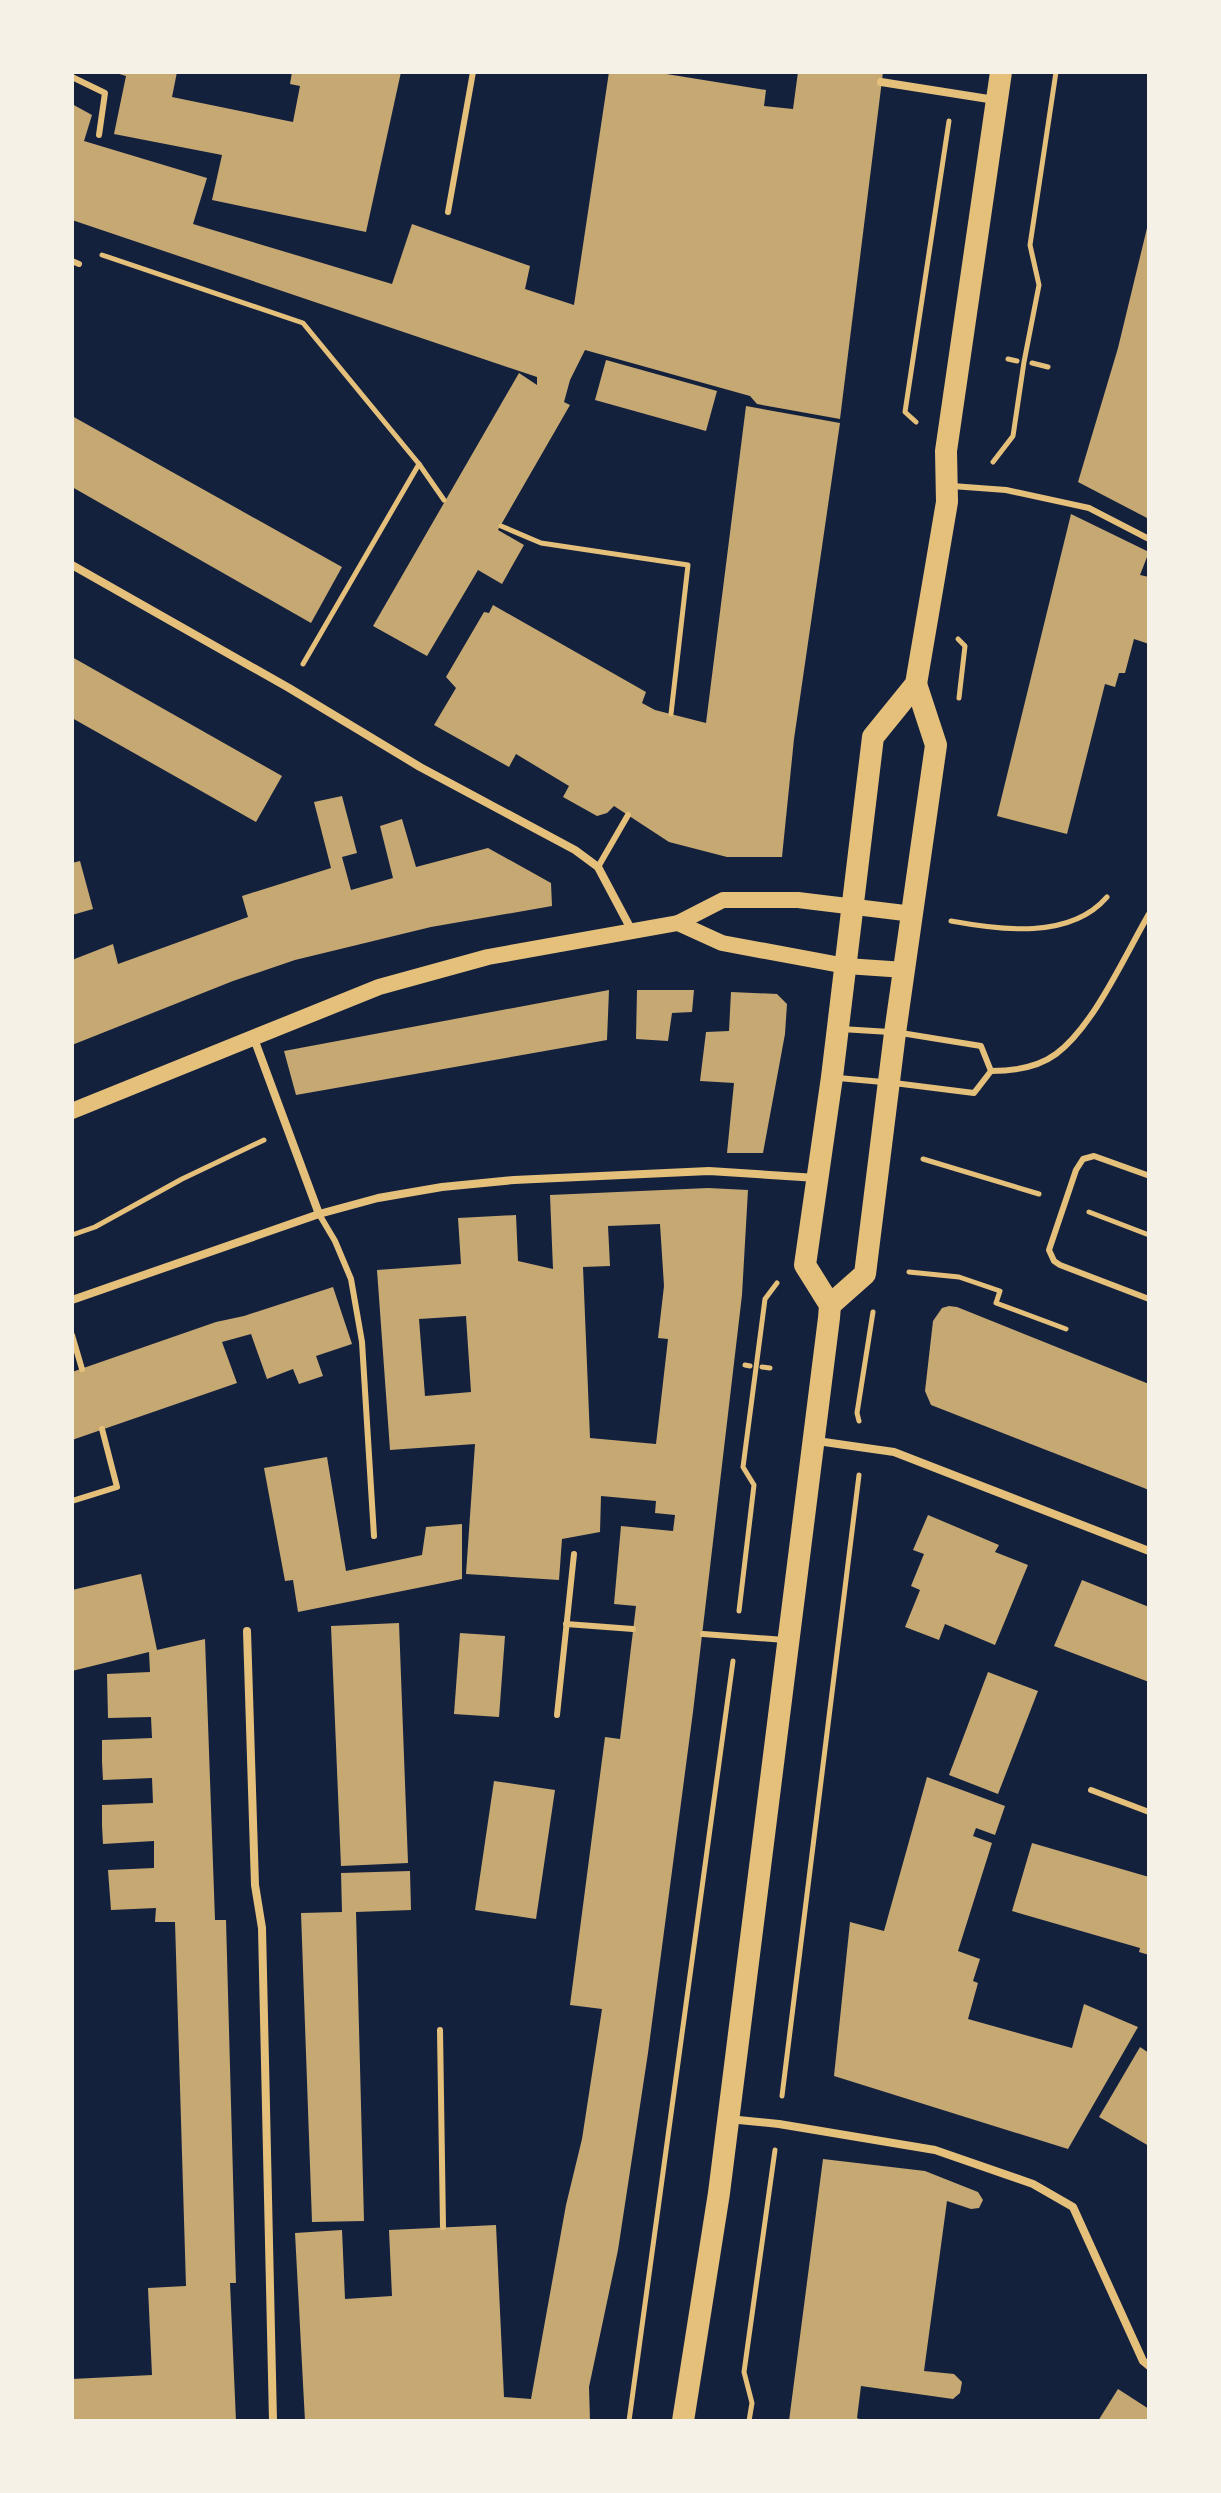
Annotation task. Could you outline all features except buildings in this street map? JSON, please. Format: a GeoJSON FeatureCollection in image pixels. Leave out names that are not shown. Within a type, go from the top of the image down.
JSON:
{"type":"FeatureCollection","features":[{"type":"Feature","properties":{"kind":"highway"},"geometry":{"type":"LineString","coordinates":[[683,2421],[728,2119],[830,1305],[805,1265],[832,1077],[873,737],[916,684],[959,487],[946,451],[1001,72]]}},
{"type":"Feature","properties":{"kind":"highway"},"geometry":{"type":"LineString","coordinates":[[830,1305],[865,1274],[936,745],[916,684]]}},
{"type":"Feature","properties":{"kind":"main road"},"geometry":{"type":"LineString","coordinates":[[72,1111],[379,987],[488,957],[678,923],[723,900],[771,899],[913,914]]}},
{"type":"Feature","properties":{"kind":"main road"},"geometry":{"type":"LineString","coordinates":[[678,923],[722,943],[846,966],[905,970]]}},
{"type":"Feature","properties":{"kind":"street"},"geometry":{"type":"LineString","coordinates":[[881,82],[997,100]]}},
{"type":"Feature","properties":{"kind":"street"},"geometry":{"type":"LineString","coordinates":[[72,565],[289,688],[420,767],[575,850],[598,867],[632,932]]}},
{"type":"Feature","properties":{"kind":"street"},"geometry":{"type":"LineString","coordinates":[[253,1036],[319,1214]]}},
{"type":"Feature","properties":{"kind":"street"},"geometry":{"type":"LineString","coordinates":[[72,1300],[319,1214],[378,1198],[429,1189],[514,1180],[709,1171],[818,1178]]}},
{"type":"Feature","properties":{"kind":"street"},"geometry":{"type":"LineString","coordinates":[[813,1441],[894,1452],[1149,1551]]}},
{"type":"Feature","properties":{"kind":"street"},"geometry":{"type":"LineString","coordinates":[[247,1631],[255,1885],[262,1928],[273,2421]]}},
{"type":"Feature","properties":{"kind":"street"},"geometry":{"type":"LineString","coordinates":[[728,2119],[779,2124],[935,2150],[1033,2184],[1073,2207],[1143,2361],[1149,2366]]}},
{"type":"Feature","properties":{"kind":"lane"},"geometry":{"type":"LineString","coordinates":[[448,212],[473,72]]}},
{"type":"Feature","properties":{"kind":"lane"},"geometry":{"type":"LineString","coordinates":[[72,77],[105,93],[99,135]]}},
{"type":"Feature","properties":{"kind":"lane"},"geometry":{"type":"LineString","coordinates":[[959,487],[1006,490],[1089,508],[1149,539]]}},
{"type":"Feature","properties":{"kind":"lane"},"geometry":{"type":"LineString","coordinates":[[598,867],[628,815]]}},
{"type":"Feature","properties":{"kind":"lane"},"geometry":{"type":"LineString","coordinates":[[991,1071],[1014,1071],[1042,1062],[1068,1043],[1098,1002],[1149,914]]}},
{"type":"Feature","properties":{"kind":"lane"},"geometry":{"type":"LineString","coordinates":[[838,1029],[895,1033],[981,1046],[991,1071]]}},
{"type":"Feature","properties":{"kind":"lane"},"geometry":{"type":"LineString","coordinates":[[832,1077],[974,1093],[991,1071]]}},
{"type":"Feature","properties":{"kind":"lane"},"geometry":{"type":"LineString","coordinates":[[1147,1175],[1094,1156],[1083,1159],[1076,1170],[1049,1250],[1054,1261],[1060,1265],[1149,1299]]}},
{"type":"Feature","properties":{"kind":"lane"},"geometry":{"type":"LineString","coordinates":[[319,1214],[335,1241],[351,1279],[362,1342],[374,1536]]}},
{"type":"Feature","properties":{"kind":"lane"},"geometry":{"type":"LineString","coordinates":[[72,1335],[82,1369]]}},
{"type":"Feature","properties":{"kind":"lane"},"geometry":{"type":"LineString","coordinates":[[72,1501],[117,1487],[102,1429]]}},
{"type":"Feature","properties":{"kind":"lane"},"geometry":{"type":"LineString","coordinates":[[557,1715],[574,1554]]}},
{"type":"Feature","properties":{"kind":"lane"},"geometry":{"type":"LineString","coordinates":[[566,1624],[633,1629]]}},
{"type":"Feature","properties":{"kind":"lane"},"geometry":{"type":"LineString","coordinates":[[703,1634],[789,1640]]}},
{"type":"Feature","properties":{"kind":"lane"},"geometry":{"type":"LineString","coordinates":[[1091,1790],[1149,1812]]}},
{"type":"Feature","properties":{"kind":"lane"},"geometry":{"type":"LineString","coordinates":[[440,2030],[443,2227]]}},
{"type":"Feature","properties":{"kind":"path"},"geometry":{"type":"LineString","coordinates":[[959,487],[1013,436],[1039,285],[1030,245],[1056,72]]}},
{"type":"Feature","properties":{"kind":"path"},"geometry":{"type":"LineString","coordinates":[[946,451],[905,412],[949,120],[997,100]]}},
{"type":"Feature","properties":{"kind":"path"},"geometry":{"type":"LineString","coordinates":[[101,255],[303,323],[419,464],[444,500]]}},
{"type":"Feature","properties":{"kind":"path"},"geometry":{"type":"LineString","coordinates":[[1008,359],[1017,361]]}},
{"type":"Feature","properties":{"kind":"path"},"geometry":{"type":"LineString","coordinates":[[1032,363],[1048,367]]}},
{"type":"Feature","properties":{"kind":"path"},"geometry":{"type":"LineString","coordinates":[[289,688],[419,464]]}},
{"type":"Feature","properties":{"kind":"path"},"geometry":{"type":"LineString","coordinates":[[501,526],[541,543],[688,565],[671,714]]}},
{"type":"Feature","properties":{"kind":"path"},"geometry":{"type":"LineString","coordinates":[[951,921],[979,926],[1036,928],[1057,925],[1086,916],[1107,897]]}},
{"type":"Feature","properties":{"kind":"path"},"geometry":{"type":"LineString","coordinates":[[72,1235],[95,1227],[182,1179],[286,1131]]}},
{"type":"Feature","properties":{"kind":"path"},"geometry":{"type":"LineString","coordinates":[[923,1159],[1039,1194]]}},
{"type":"Feature","properties":{"kind":"path"},"geometry":{"type":"LineString","coordinates":[[1084,1210],[1149,1235]]}},
{"type":"Feature","properties":{"kind":"path"},"geometry":{"type":"LineString","coordinates":[[909,1272],[959,1277],[1000,1291],[996,1303],[1066,1329]]}},
{"type":"Feature","properties":{"kind":"path"},"geometry":{"type":"LineString","coordinates":[[629,2421],[736,1636],[754,1485],[743,1467],[755,1366],[765,1299],[784,1273]]}},
{"type":"Feature","properties":{"kind":"path"},"geometry":{"type":"LineString","coordinates":[[749,2421],[752,2403],[744,2372],[779,2124],[862,1446],[857,1413],[875,1298]]}},
{"type":"Feature","properties":{"kind":"path"},"geometry":{"type":"LineString","coordinates":[[762,1367],[770,1368]]}}]}
